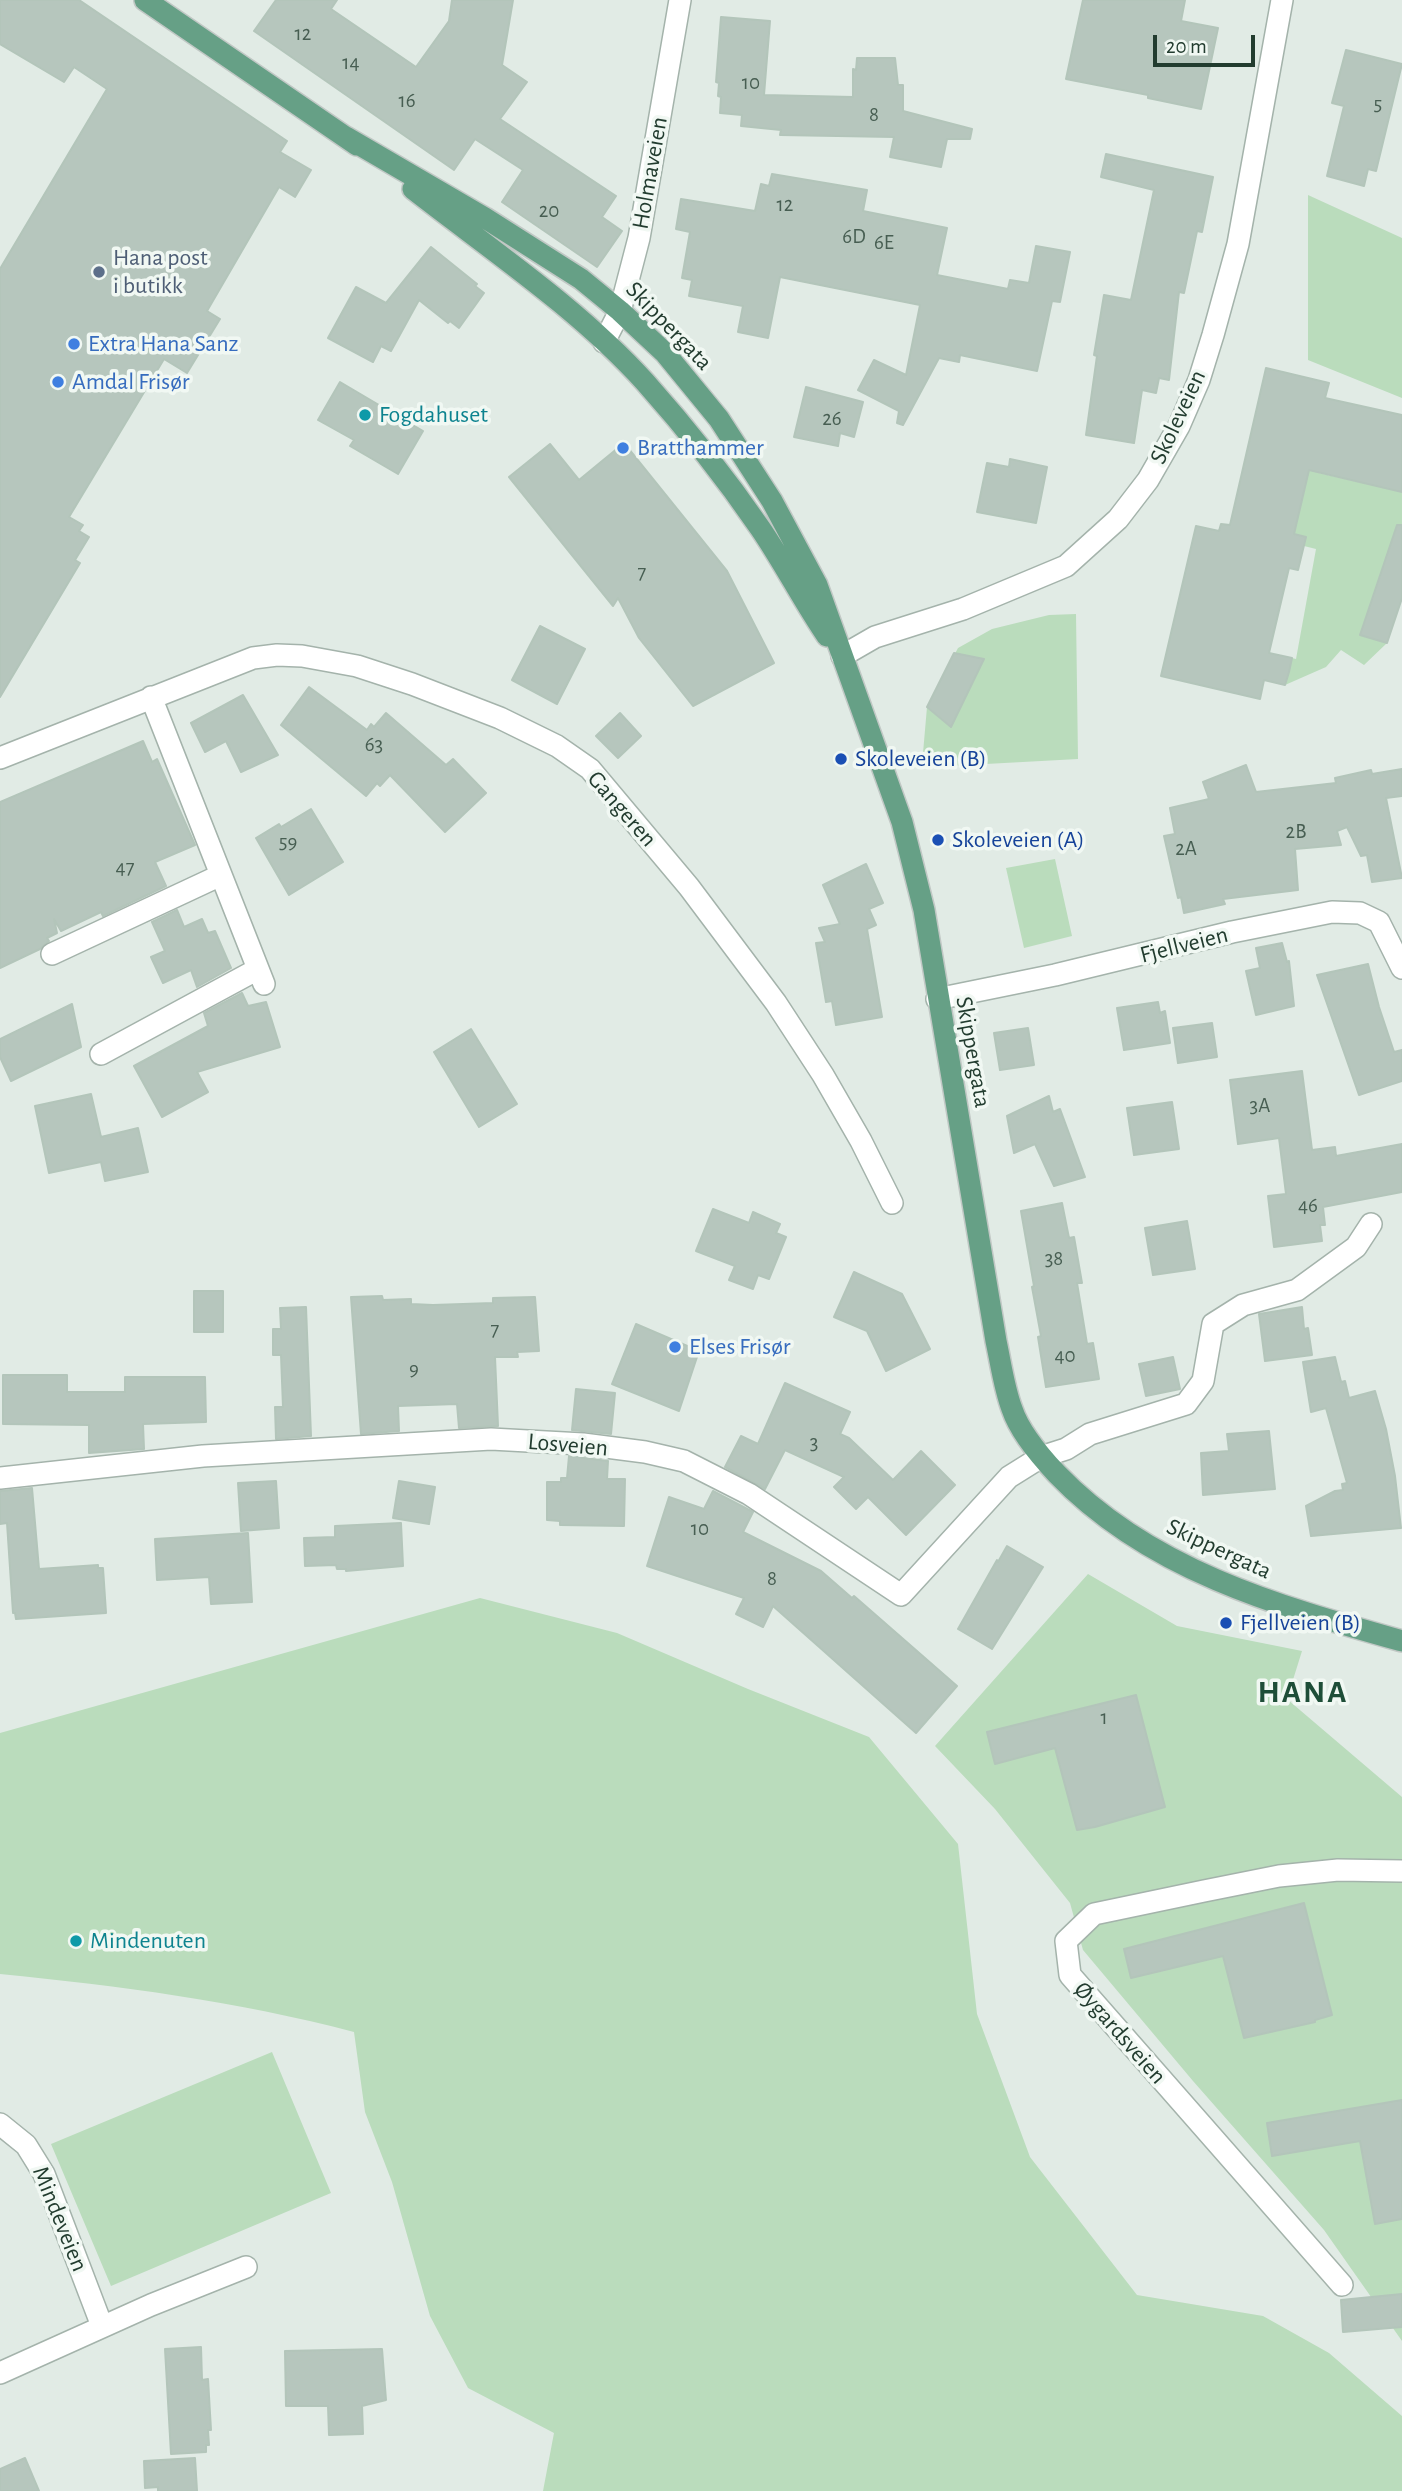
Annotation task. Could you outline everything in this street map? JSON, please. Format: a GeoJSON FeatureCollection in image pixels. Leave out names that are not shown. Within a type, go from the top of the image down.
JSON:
{"type":"FeatureCollection","features":[{"type":"Feature","properties":{"kind":"main road","name":"Skippergata"},"geometry":{"type":"LineString","coordinates":[[145,0],[346,137],[561,304],[604,342],[644,380],[698,444],[761,529],[803,600],[842,656]]}},
{"type":"Feature","properties":{"kind":"main road","name":"Skippergata"},"geometry":{"type":"LineString","coordinates":[[346,137],[560,265],[620,311],[664,353],[719,419],[772,501],[817,585],[902,822],[923,910],[996,1342],[1012,1410],[1041,1457],[1080,1498],[1122,1530],[1206,1577],[1268,1601],[1402,1641]]}},
{"type":"Feature","properties":{"kind":"street","name":"Holmaveien"},"geometry":{"type":"LineString","coordinates":[[604,342],[620,311],[639,238],[680,0]]}},
{"type":"Feature","properties":{"kind":"street","name":"Skoleveien"},"geometry":{"type":"LineString","coordinates":[[842,656],[876,637],[963,609],[1066,566],[1118,519],[1147,480],[1179,426],[1199,380],[1213,335],[1238,244],[1282,0]]}},
{"type":"Feature","properties":{"kind":"street","name":"Gangeren"},"geometry":{"type":"LineString","coordinates":[[0,758],[253,658],[277,655],[302,656],[357,666],[500,718],[557,746],[590,769],[689,887],[776,1003],[823,1075],[861,1141],[892,1203]]}},
{"type":"Feature","properties":{"kind":"street"},"geometry":{"type":"LineString","coordinates":[[102,1054],[261,977],[151,697]]}},
{"type":"Feature","properties":{"kind":"street"},"geometry":{"type":"LineString","coordinates":[[52,954],[221,875]]}},
{"type":"Feature","properties":{"kind":"street","name":"Fjellveien"},"geometry":{"type":"LineString","coordinates":[[937,999],[1332,912],[1360,913],[1379,922],[1402,968]]}},
{"type":"Feature","properties":{"kind":"street"},"geometry":{"type":"LineString","coordinates":[[1041,1457],[1066,1449],[1090,1434],[1186,1405],[1203,1381],[1213,1324],[1243,1305],[1297,1290],[1356,1247],[1371,1224]]}},
{"type":"Feature","properties":{"kind":"street","name":"Losveien"},"geometry":{"type":"LineString","coordinates":[[0,1478],[203,1456],[491,1439],[583,1444],[645,1452],[684,1461],[749,1494],[901,1595],[1009,1477],[1041,1457]]}},
{"type":"Feature","properties":{"kind":"street","name":"Øygardsveien"},"geometry":{"type":"LineString","coordinates":[[1342,2285],[1070,1975],[1066,1941],[1094,1914],[1179,1896],[1279,1876],[1338,1870],[1402,1871]]}},
{"type":"Feature","properties":{"kind":"street","name":"Mindeveien"},"geometry":{"type":"LineString","coordinates":[[0,2124],[26,2145],[44,2174],[102,2326]]}},
{"type":"Feature","properties":{"kind":"street"},"geometry":{"type":"LineString","coordinates":[[0,2373],[102,2326],[216,2277],[246,2267]]}},
{"type":"Feature","properties":{"kind":"green space"},"geometry":{"type":"Polygon","coordinates":[[[1308,195],[1402,238],[1402,398],[1308,360],[1308,195]]]}},
{"type":"Feature","properties":{"kind":"green space"},"geometry":{"type":"Polygon","coordinates":[[[1311,461],[1319,473],[1402,492],[1402,598],[1387,643],[1364,665],[1341,650],[1326,667],[1285,685],[1292,658],[1296,659],[1316,549],[1304,546],[1306,537],[1294,534],[1311,461]]]}},
{"type":"Feature","properties":{"kind":"green space"},"geometry":{"type":"Polygon","coordinates":[[[1076,614],[1078,759],[949,766],[923,753],[927,707],[958,648],[992,629],[1049,615],[1076,614]]]}},
{"type":"Feature","properties":{"kind":"green space"},"geometry":{"type":"Polygon","coordinates":[[[1055,859],[1072,936],[1024,948],[1006,868],[1055,859]]]}},
{"type":"Feature","properties":{"kind":"green space"},"geometry":{"type":"Polygon","coordinates":[[[1088,1574],[1177,1626],[1302,1651],[1287,1699],[1402,1797],[1402,2341],[1324,2230],[1083,1950],[1070,1903],[995,1809],[935,1746],[1088,1574]]]}},
{"type":"Feature","properties":{"kind":"green space"},"geometry":{"type":"Polygon","coordinates":[[[480,1598],[617,1633],[869,1737],[958,1844],[977,2014],[1030,2157],[1137,2295],[1263,2316],[1329,2353],[1402,2416],[1402,2491],[543,2491],[554,2433],[468,2388],[430,2316],[392,2182],[365,2112],[354,2032],[178,1996],[0,1974],[0,1733],[480,1598]]]}},
{"type":"Feature","properties":{"kind":"green space"},"geometry":{"type":"Polygon","coordinates":[[[272,2052],[331,2193],[111,2286],[51,2144],[272,2052]]]}},
{"type":"Feature","properties":{"kind":"building"},"geometry":{"type":"Polygon","coordinates":[[[0,0],[79,0],[287,141],[280,152],[311,170],[295,197],[279,187],[207,311],[220,319],[187,373],[164,359],[69,517],[83,525],[79,531],[89,537],[75,560],[80,563],[0,697],[0,269],[107,89],[74,67],[64,82],[0,44],[0,0]]]}},
{"type":"Feature","properties":{"kind":"building"},"geometry":{"type":"Polygon","coordinates":[[[276,0],[337,0],[331,9],[416,67],[449,21],[452,0],[513,0],[502,65],[527,82],[500,119],[616,196],[602,217],[622,231],[597,267],[502,202],[523,170],[475,139],[454,170],[254,31],[276,0]]]}},
{"type":"Feature","properties":{"kind":"building"},"geometry":{"type":"Polygon","coordinates":[[[1083,0],[1185,0],[1181,21],[1218,28],[1201,109],[1148,98],[1148,95],[1066,79],[1083,0]]]}},
{"type":"Feature","properties":{"kind":"building"},"geometry":{"type":"Polygon","coordinates":[[[721,17],[770,21],[764,95],[853,97],[853,69],[856,70],[857,58],[895,58],[898,85],[903,85],[903,111],[972,129],[970,139],[947,139],[941,167],[890,157],[894,137],[780,135],[781,130],[741,126],[742,115],[720,113],[721,97],[718,96],[719,83],[716,82],[721,17]]]}},
{"type":"Feature","properties":{"kind":"building"},"geometry":{"type":"Polygon","coordinates":[[[1346,50],[1402,64],[1376,171],[1368,169],[1364,186],[1327,176],[1344,106],[1332,103],[1346,50]]]}},
{"type":"Feature","properties":{"kind":"building"},"geometry":{"type":"Polygon","coordinates":[[[1106,154],[1213,177],[1202,232],[1197,231],[1184,293],[1179,292],[1169,380],[1159,378],[1156,393],[1142,390],[1134,443],[1086,435],[1097,356],[1094,355],[1104,295],[1131,300],[1154,190],[1101,177],[1106,154]]]}},
{"type":"Feature","properties":{"kind":"building"},"geometry":{"type":"Polygon","coordinates":[[[772,174],[867,190],[863,211],[947,228],[937,275],[1008,289],[1010,280],[1029,283],[1036,246],[1070,252],[1060,302],[1052,301],[1037,371],[960,355],[959,362],[939,358],[903,425],[897,423],[899,411],[858,390],[874,360],[906,375],[920,305],[780,277],[768,338],[738,332],[743,306],[689,296],[692,280],[682,278],[690,232],[676,229],[681,199],[755,211],[761,184],[769,186],[772,174]]]}},
{"type":"Feature","properties":{"kind":"building"},"geometry":{"type":"Polygon","coordinates":[[[431,247],[477,284],[475,286],[484,293],[459,328],[450,321],[448,323],[419,300],[391,351],[381,346],[373,362],[328,338],[356,287],[386,303],[431,247]]]}},
{"type":"Feature","properties":{"kind":"building"},"geometry":{"type":"Polygon","coordinates":[[[1266,368],[1329,383],[1325,398],[1402,415],[1402,492],[1309,470],[1294,534],[1306,537],[1298,570],[1289,568],[1269,653],[1292,658],[1285,685],[1264,680],[1260,699],[1161,676],[1196,526],[1219,531],[1221,524],[1230,525],[1266,368]]]}},
{"type":"Feature","properties":{"kind":"building"},"geometry":{"type":"Polygon","coordinates":[[[340,382],[423,431],[398,474],[350,446],[354,440],[318,420],[340,382]]]}},
{"type":"Feature","properties":{"kind":"building"},"geometry":{"type":"Polygon","coordinates":[[[806,387],[863,402],[854,437],[840,433],[838,446],[794,437],[806,387]]]}},
{"type":"Feature","properties":{"kind":"building"},"geometry":{"type":"Polygon","coordinates":[[[624,443],[727,571],[774,663],[693,706],[639,638],[618,598],[613,606],[509,477],[550,444],[579,480],[624,443]]]}},
{"type":"Feature","properties":{"kind":"building"},"geometry":{"type":"Polygon","coordinates":[[[1010,459],[1047,467],[1036,523],[977,512],[987,463],[1009,467],[1010,459]]]}},
{"type":"Feature","properties":{"kind":"building"},"geometry":{"type":"Polygon","coordinates":[[[1397,525],[1402,525],[1402,598],[1387,643],[1360,635],[1397,525]]]}},
{"type":"Feature","properties":{"kind":"building"},"geometry":{"type":"Polygon","coordinates":[[[540,626],[585,649],[557,704],[512,680],[540,626]]]}},
{"type":"Feature","properties":{"kind":"building"},"geometry":{"type":"Polygon","coordinates":[[[954,653],[984,659],[951,727],[927,707],[954,653]]]}},
{"type":"Feature","properties":{"kind":"building"},"geometry":{"type":"Polygon","coordinates":[[[309,687],[367,730],[371,724],[374,727],[386,713],[446,765],[453,759],[486,793],[445,832],[390,775],[380,786],[377,783],[366,796],[281,725],[309,687]]]}},
{"type":"Feature","properties":{"kind":"building"},"geometry":{"type":"Polygon","coordinates":[[[243,695],[278,755],[241,772],[226,741],[205,752],[191,723],[243,695]]]}},
{"type":"Feature","properties":{"kind":"building"},"geometry":{"type":"Polygon","coordinates":[[[620,713],[641,736],[618,758],[596,736],[620,713]]]}},
{"type":"Feature","properties":{"kind":"building"},"geometry":{"type":"Polygon","coordinates":[[[143,741],[152,762],[157,759],[195,845],[155,862],[166,886],[103,916],[101,912],[61,931],[54,919],[57,933],[47,938],[49,941],[40,949],[0,968],[0,802],[143,741]]]}},
{"type":"Feature","properties":{"kind":"building"},"geometry":{"type":"Polygon","coordinates":[[[1246,765],[1256,792],[1336,783],[1335,778],[1371,770],[1372,774],[1402,769],[1402,796],[1386,798],[1402,878],[1372,882],[1367,855],[1361,856],[1347,827],[1337,831],[1341,845],[1295,849],[1298,890],[1223,899],[1225,904],[1184,913],[1164,836],[1175,834],[1170,808],[1209,799],[1203,782],[1246,765]]]}},
{"type":"Feature","properties":{"kind":"building"},"geometry":{"type":"Polygon","coordinates":[[[311,809],[343,862],[289,895],[256,838],[311,809]]]}},
{"type":"Feature","properties":{"kind":"building"},"geometry":{"type":"Polygon","coordinates":[[[866,864],[883,903],[869,909],[876,925],[867,929],[882,1017],[836,1025],[832,1001],[826,1002],[816,943],[825,942],[819,928],[840,924],[823,885],[866,864]]]}},
{"type":"Feature","properties":{"kind":"building"},"geometry":{"type":"Polygon","coordinates":[[[177,910],[184,927],[202,919],[208,933],[215,931],[231,968],[197,987],[191,970],[163,983],[151,957],[165,951],[152,922],[177,910]]]}},
{"type":"Feature","properties":{"kind":"building"},"geometry":{"type":"Polygon","coordinates":[[[1282,943],[1287,962],[1289,961],[1294,1006],[1256,1015],[1246,971],[1260,968],[1256,948],[1282,943]]]}},
{"type":"Feature","properties":{"kind":"building"},"geometry":{"type":"Polygon","coordinates":[[[1368,964],[1394,1052],[1402,1050],[1402,1081],[1359,1095],[1317,975],[1368,964]]]}},
{"type":"Feature","properties":{"kind":"building"},"geometry":{"type":"Polygon","coordinates":[[[242,993],[248,1006],[266,1002],[280,1047],[197,1072],[208,1092],[162,1117],[134,1066],[208,1026],[204,1013],[242,993]]]}},
{"type":"Feature","properties":{"kind":"building"},"geometry":{"type":"Polygon","coordinates":[[[1158,1002],[1160,1013],[1165,1011],[1170,1043],[1124,1050],[1117,1008],[1158,1002]]]}},
{"type":"Feature","properties":{"kind":"building"},"geometry":{"type":"Polygon","coordinates":[[[72,1004],[81,1047],[11,1081],[0,1057],[0,1039],[72,1004]]]}},
{"type":"Feature","properties":{"kind":"building"},"geometry":{"type":"Polygon","coordinates":[[[1212,1023],[1217,1057],[1178,1063],[1173,1028],[1212,1023]]]}},
{"type":"Feature","properties":{"kind":"building"},"geometry":{"type":"Polygon","coordinates":[[[1028,1028],[1034,1065],[1000,1070],[994,1033],[1028,1028]]]}},
{"type":"Feature","properties":{"kind":"building"},"geometry":{"type":"Polygon","coordinates":[[[471,1029],[517,1104],[479,1127],[434,1052],[471,1029]]]}},
{"type":"Feature","properties":{"kind":"building"},"geometry":{"type":"Polygon","coordinates":[[[1302,1071],[1312,1150],[1335,1147],[1336,1156],[1402,1144],[1402,1192],[1323,1207],[1325,1225],[1320,1225],[1322,1241],[1274,1247],[1268,1196],[1286,1194],[1279,1138],[1238,1144],[1230,1080],[1302,1071]]]}},
{"type":"Feature","properties":{"kind":"building"},"geometry":{"type":"Polygon","coordinates":[[[91,1094],[101,1137],[138,1128],[148,1172],[105,1181],[101,1162],[49,1173],[35,1106],[91,1094]]]}},
{"type":"Feature","properties":{"kind":"building"},"geometry":{"type":"Polygon","coordinates":[[[1049,1096],[1053,1112],[1060,1109],[1085,1177],[1054,1186],[1035,1144],[1014,1153],[1007,1116],[1049,1096]]]}},
{"type":"Feature","properties":{"kind":"building"},"geometry":{"type":"Polygon","coordinates":[[[1172,1102],[1179,1149],[1134,1155],[1127,1108],[1172,1102]]]}},
{"type":"Feature","properties":{"kind":"building"},"geometry":{"type":"Polygon","coordinates":[[[1062,1203],[1069,1238],[1074,1237],[1082,1283],[1077,1283],[1087,1344],[1093,1343],[1099,1379],[1046,1387],[1038,1337],[1041,1336],[1032,1287],[1034,1286],[1021,1211],[1062,1203]]]}},
{"type":"Feature","properties":{"kind":"building"},"geometry":{"type":"Polygon","coordinates":[[[713,1209],[749,1223],[753,1212],[780,1224],[776,1233],[786,1237],[769,1279],[758,1275],[753,1289],[729,1280],[735,1266],[696,1251],[713,1209]]]}},
{"type":"Feature","properties":{"kind":"building"},"geometry":{"type":"Polygon","coordinates":[[[1187,1221],[1195,1269],[1153,1275],[1145,1228],[1187,1221]]]}},
{"type":"Feature","properties":{"kind":"building"},"geometry":{"type":"Polygon","coordinates":[[[854,1272],[902,1294],[930,1349],[886,1371],[867,1331],[834,1317],[854,1272]]]}},
{"type":"Feature","properties":{"kind":"building"},"geometry":{"type":"Polygon","coordinates":[[[194,1291],[223,1291],[223,1332],[194,1332],[194,1291]]]}},
{"type":"Feature","properties":{"kind":"building"},"geometry":{"type":"Polygon","coordinates":[[[382,1296],[383,1300],[411,1299],[411,1304],[433,1305],[493,1303],[493,1298],[535,1297],[539,1351],[517,1352],[518,1357],[495,1357],[498,1426],[459,1428],[457,1404],[398,1406],[399,1431],[361,1434],[351,1297],[382,1296]]]}},
{"type":"Feature","properties":{"kind":"building"},"geometry":{"type":"Polygon","coordinates":[[[306,1307],[311,1436],[276,1439],[275,1407],[283,1407],[281,1355],[273,1355],[273,1329],[281,1329],[280,1308],[306,1307]]]}},
{"type":"Feature","properties":{"kind":"building"},"geometry":{"type":"Polygon","coordinates":[[[1302,1307],[1304,1329],[1308,1328],[1312,1355],[1265,1361],[1259,1314],[1302,1307]]]}},
{"type":"Feature","properties":{"kind":"building"},"geometry":{"type":"Polygon","coordinates":[[[636,1324],[699,1351],[679,1411],[612,1384],[636,1324]]]}},
{"type":"Feature","properties":{"kind":"building"},"geometry":{"type":"Polygon","coordinates":[[[1173,1357],[1180,1389],[1146,1396],[1139,1364],[1173,1357]]]}},
{"type":"Feature","properties":{"kind":"building"},"geometry":{"type":"Polygon","coordinates":[[[1335,1357],[1341,1382],[1345,1381],[1349,1398],[1375,1391],[1395,1476],[1401,1528],[1311,1536],[1306,1506],[1335,1491],[1343,1490],[1342,1484],[1347,1483],[1326,1408],[1311,1412],[1303,1362],[1335,1357]]]}},
{"type":"Feature","properties":{"kind":"building"},"geometry":{"type":"Polygon","coordinates":[[[3,1375],[67,1375],[67,1392],[125,1392],[125,1377],[205,1377],[206,1422],[143,1424],[144,1449],[89,1453],[89,1425],[3,1424],[3,1375]]]}},
{"type":"Feature","properties":{"kind":"building"},"geometry":{"type":"Polygon","coordinates":[[[785,1383],[850,1412],[840,1434],[849,1438],[893,1480],[921,1451],[955,1485],[906,1535],[868,1497],[856,1509],[834,1487],[844,1477],[785,1450],[765,1489],[725,1467],[741,1436],[758,1444],[785,1383]]]}},
{"type":"Feature","properties":{"kind":"building"},"geometry":{"type":"Polygon","coordinates":[[[576,1389],[615,1393],[611,1434],[572,1430],[576,1389]]]}},
{"type":"Feature","properties":{"kind":"building"},"geometry":{"type":"Polygon","coordinates":[[[1269,1431],[1275,1489],[1203,1495],[1201,1453],[1229,1451],[1227,1434],[1269,1431]]]}},
{"type":"Feature","properties":{"kind":"building"},"geometry":{"type":"Polygon","coordinates":[[[569,1456],[608,1461],[607,1479],[625,1479],[624,1526],[560,1525],[560,1521],[547,1520],[547,1482],[561,1482],[561,1478],[567,1478],[569,1456]]]}},
{"type":"Feature","properties":{"kind":"building"},"geometry":{"type":"Polygon","coordinates":[[[276,1481],[279,1528],[241,1531],[238,1483],[276,1481]]]}},
{"type":"Feature","properties":{"kind":"building"},"geometry":{"type":"Polygon","coordinates":[[[399,1481],[435,1487],[429,1524],[393,1518],[399,1481]]]}},
{"type":"Feature","properties":{"kind":"building"},"geometry":{"type":"Polygon","coordinates":[[[32,1488],[39,1569],[98,1565],[98,1568],[103,1568],[106,1613],[16,1619],[13,1613],[7,1523],[0,1524],[0,1491],[32,1488]]]}},
{"type":"Feature","properties":{"kind":"building"},"geometry":{"type":"Polygon","coordinates":[[[713,1491],[753,1512],[743,1532],[821,1571],[852,1598],[854,1596],[957,1686],[916,1733],[773,1606],[763,1627],[736,1614],[744,1598],[647,1566],[669,1497],[704,1509],[713,1491]]]}},
{"type":"Feature","properties":{"kind":"building"},"geometry":{"type":"Polygon","coordinates":[[[401,1523],[403,1566],[346,1571],[337,1569],[336,1565],[305,1566],[304,1538],[335,1537],[335,1526],[401,1523]]]}},
{"type":"Feature","properties":{"kind":"building"},"geometry":{"type":"Polygon","coordinates":[[[248,1533],[252,1602],[211,1604],[209,1577],[157,1580],[155,1539],[248,1533]]]}},
{"type":"Feature","properties":{"kind":"building"},"geometry":{"type":"Polygon","coordinates":[[[1007,1546],[1043,1567],[992,1649],[958,1629],[1007,1546]]]}},
{"type":"Feature","properties":{"kind":"building"},"geometry":{"type":"Polygon","coordinates":[[[1136,1695],[1165,1807],[1077,1830],[1055,1748],[995,1764],[987,1732],[1136,1695]]]}},
{"type":"Feature","properties":{"kind":"building"},"geometry":{"type":"Polygon","coordinates":[[[1304,1903],[1332,2015],[1315,2022],[1244,2038],[1223,1956],[1131,1978],[1124,1949],[1304,1903]]]}},
{"type":"Feature","properties":{"kind":"building"},"geometry":{"type":"Polygon","coordinates":[[[1402,2100],[1402,2219],[1375,2224],[1360,2141],[1272,2156],[1267,2123],[1402,2100]]]}},
{"type":"Feature","properties":{"kind":"building"},"geometry":{"type":"Polygon","coordinates":[[[1402,2294],[1402,2327],[1343,2332],[1341,2300],[1402,2294]]]}},
{"type":"Feature","properties":{"kind":"building"},"geometry":{"type":"Polygon","coordinates":[[[201,2347],[202,2380],[208,2379],[211,2430],[208,2430],[209,2445],[206,2445],[206,2452],[171,2454],[165,2349],[201,2347]]]}},
{"type":"Feature","properties":{"kind":"building"},"geometry":{"type":"Polygon","coordinates":[[[382,2349],[386,2400],[362,2406],[363,2434],[329,2435],[328,2406],[286,2406],[285,2351],[382,2349]]]}},
{"type":"Feature","properties":{"kind":"building"},"geometry":{"type":"Polygon","coordinates":[[[25,2458],[39,2491],[0,2491],[0,2469],[25,2458]]]}},
{"type":"Feature","properties":{"kind":"building"},"geometry":{"type":"Polygon","coordinates":[[[195,2458],[197,2491],[158,2491],[158,2487],[145,2488],[144,2461],[195,2458]]]}},
{"type":"Feature","properties":{"kind":"place","name":"Hana post i butikk"},"geometry":{"type":"Point","coordinates":[99,272]}},
{"type":"Feature","properties":{"kind":"place","name":"Extra Hana Sanz"},"geometry":{"type":"Point","coordinates":[74,344]}},
{"type":"Feature","properties":{"kind":"place","name":"Amdal Frisør"},"geometry":{"type":"Point","coordinates":[58,382]}},
{"type":"Feature","properties":{"kind":"place","name":"Fogdahuset"},"geometry":{"type":"Point","coordinates":[365,415]}},
{"type":"Feature","properties":{"kind":"place","name":"Bratthammer"},"geometry":{"type":"Point","coordinates":[623,448]}},
{"type":"Feature","properties":{"kind":"place","name":"Skoleveien (B)"},"geometry":{"type":"Point","coordinates":[841,759]}},
{"type":"Feature","properties":{"kind":"place","name":"Skoleveien (A)"},"geometry":{"type":"Point","coordinates":[938,840]}},
{"type":"Feature","properties":{"kind":"place","name":"Elses Frisør"},"geometry":{"type":"Point","coordinates":[675,1347]}},
{"type":"Feature","properties":{"kind":"place","name":"Fjellveien (B)"},"geometry":{"type":"Point","coordinates":[1226,1623]}},
{"type":"Feature","properties":{"kind":"place","name":"Mindenuten"},"geometry":{"type":"Point","coordinates":[76,1941]}},
{"type":"Feature","properties":{"kind":"district","name":"HANA"},"geometry":{"type":"Point","coordinates":[1303,1692]}}]}
